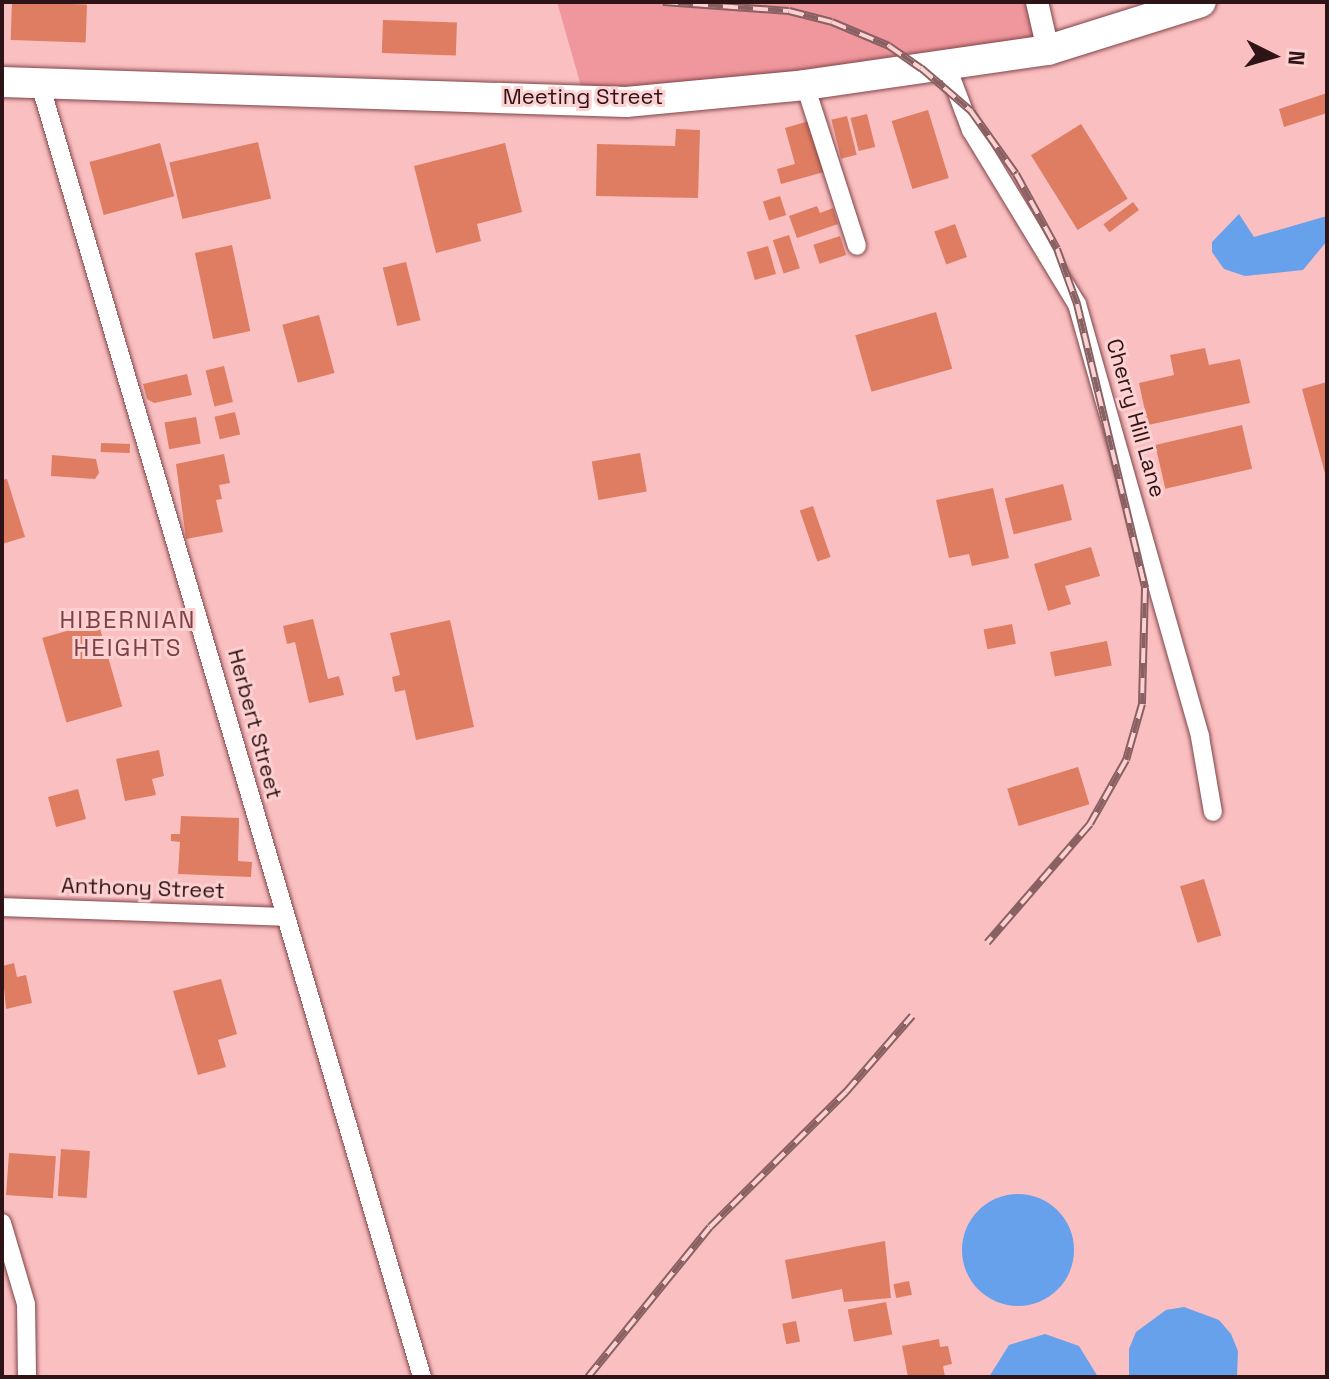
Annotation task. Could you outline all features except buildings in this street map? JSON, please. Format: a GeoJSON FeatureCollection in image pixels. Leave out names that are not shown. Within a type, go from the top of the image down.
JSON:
{"type":"FeatureCollection","features":[{"type":"Feature","properties":{"kind":"main road","name":"Meeting Street"},"geometry":{"type":"LineString","coordinates":[[2,82],[626,102],[805,85],[1048,50],[1201,2]]}},
{"type":"Feature","properties":{"kind":"street"},"geometry":{"type":"LineString","coordinates":[[1037,2],[1048,50]]}},
{"type":"Feature","properties":{"kind":"street","name":"Cherry Hill Lane"},"geometry":{"type":"LineString","coordinates":[[946,64],[971,130],[1077,304],[1200,737],[1213,812]]}},
{"type":"Feature","properties":{"kind":"street","name":"Herbert Street"},"geometry":{"type":"LineString","coordinates":[[40,84],[201,617],[283,917],[422,1377]]}},
{"type":"Feature","properties":{"kind":"street"},"geometry":{"type":"LineString","coordinates":[[805,85],[857,246]]}},
{"type":"Feature","properties":{"kind":"street","name":"Anthony Street"},"geometry":{"type":"LineString","coordinates":[[2,907],[283,917]]}},
{"type":"Feature","properties":{"kind":"street"},"geometry":{"type":"LineString","coordinates":[[2,1223],[26,1304],[27,1377]]}},
{"type":"Feature","properties":{"kind":"shaded area"},"geometry":{"type":"Polygon","coordinates":[[[557,2],[1037,2],[1048,50],[585,100],[557,2]]]}},
{"type":"Feature","properties":{"kind":"water"},"geometry":{"type":"Polygon","coordinates":[[[1239,214],[1254,237],[1327,216],[1327,241],[1303,270],[1245,276],[1224,269],[1212,252],[1212,242],[1239,214]]]}},
{"type":"Feature","properties":{"kind":"water"},"geometry":{"type":"Polygon","coordinates":[[[1018,1194],[1039,1198],[1058,1210],[1070,1229],[1074,1250],[1070,1271],[1058,1290],[1039,1302],[1018,1306],[997,1302],[978,1290],[966,1271],[962,1250],[966,1229],[978,1210],[997,1198],[1018,1194]]]}},
{"type":"Feature","properties":{"kind":"water"},"geometry":{"type":"Polygon","coordinates":[[[1184,1307],[1219,1320],[1231,1334],[1238,1351],[1237,1377],[1129,1377],[1129,1349],[1136,1332],[1166,1310],[1184,1307]]]}},
{"type":"Feature","properties":{"kind":"water"},"geometry":{"type":"Polygon","coordinates":[[[1045,1334],[1079,1346],[1098,1377],[989,1377],[1009,1345],[1045,1334]]]}},
{"type":"Feature","properties":{"kind":"railway"},"geometry":{"type":"LineString","coordinates":[[663,2],[789,11],[832,22],[889,46],[921,68],[971,111],[1016,174],[1057,249],[1077,304],[1145,588],[1142,704],[1126,760],[1090,824],[987,943]]}},
{"type":"Feature","properties":{"kind":"railway"},"geometry":{"type":"LineString","coordinates":[[588,1377],[710,1227],[846,1092],[912,1016]]}},
{"type":"Feature","properties":{"kind":"district","name":"HIBERNIAN HEIGHTS"},"geometry":{"type":"Point","coordinates":[128,634]}}]}
